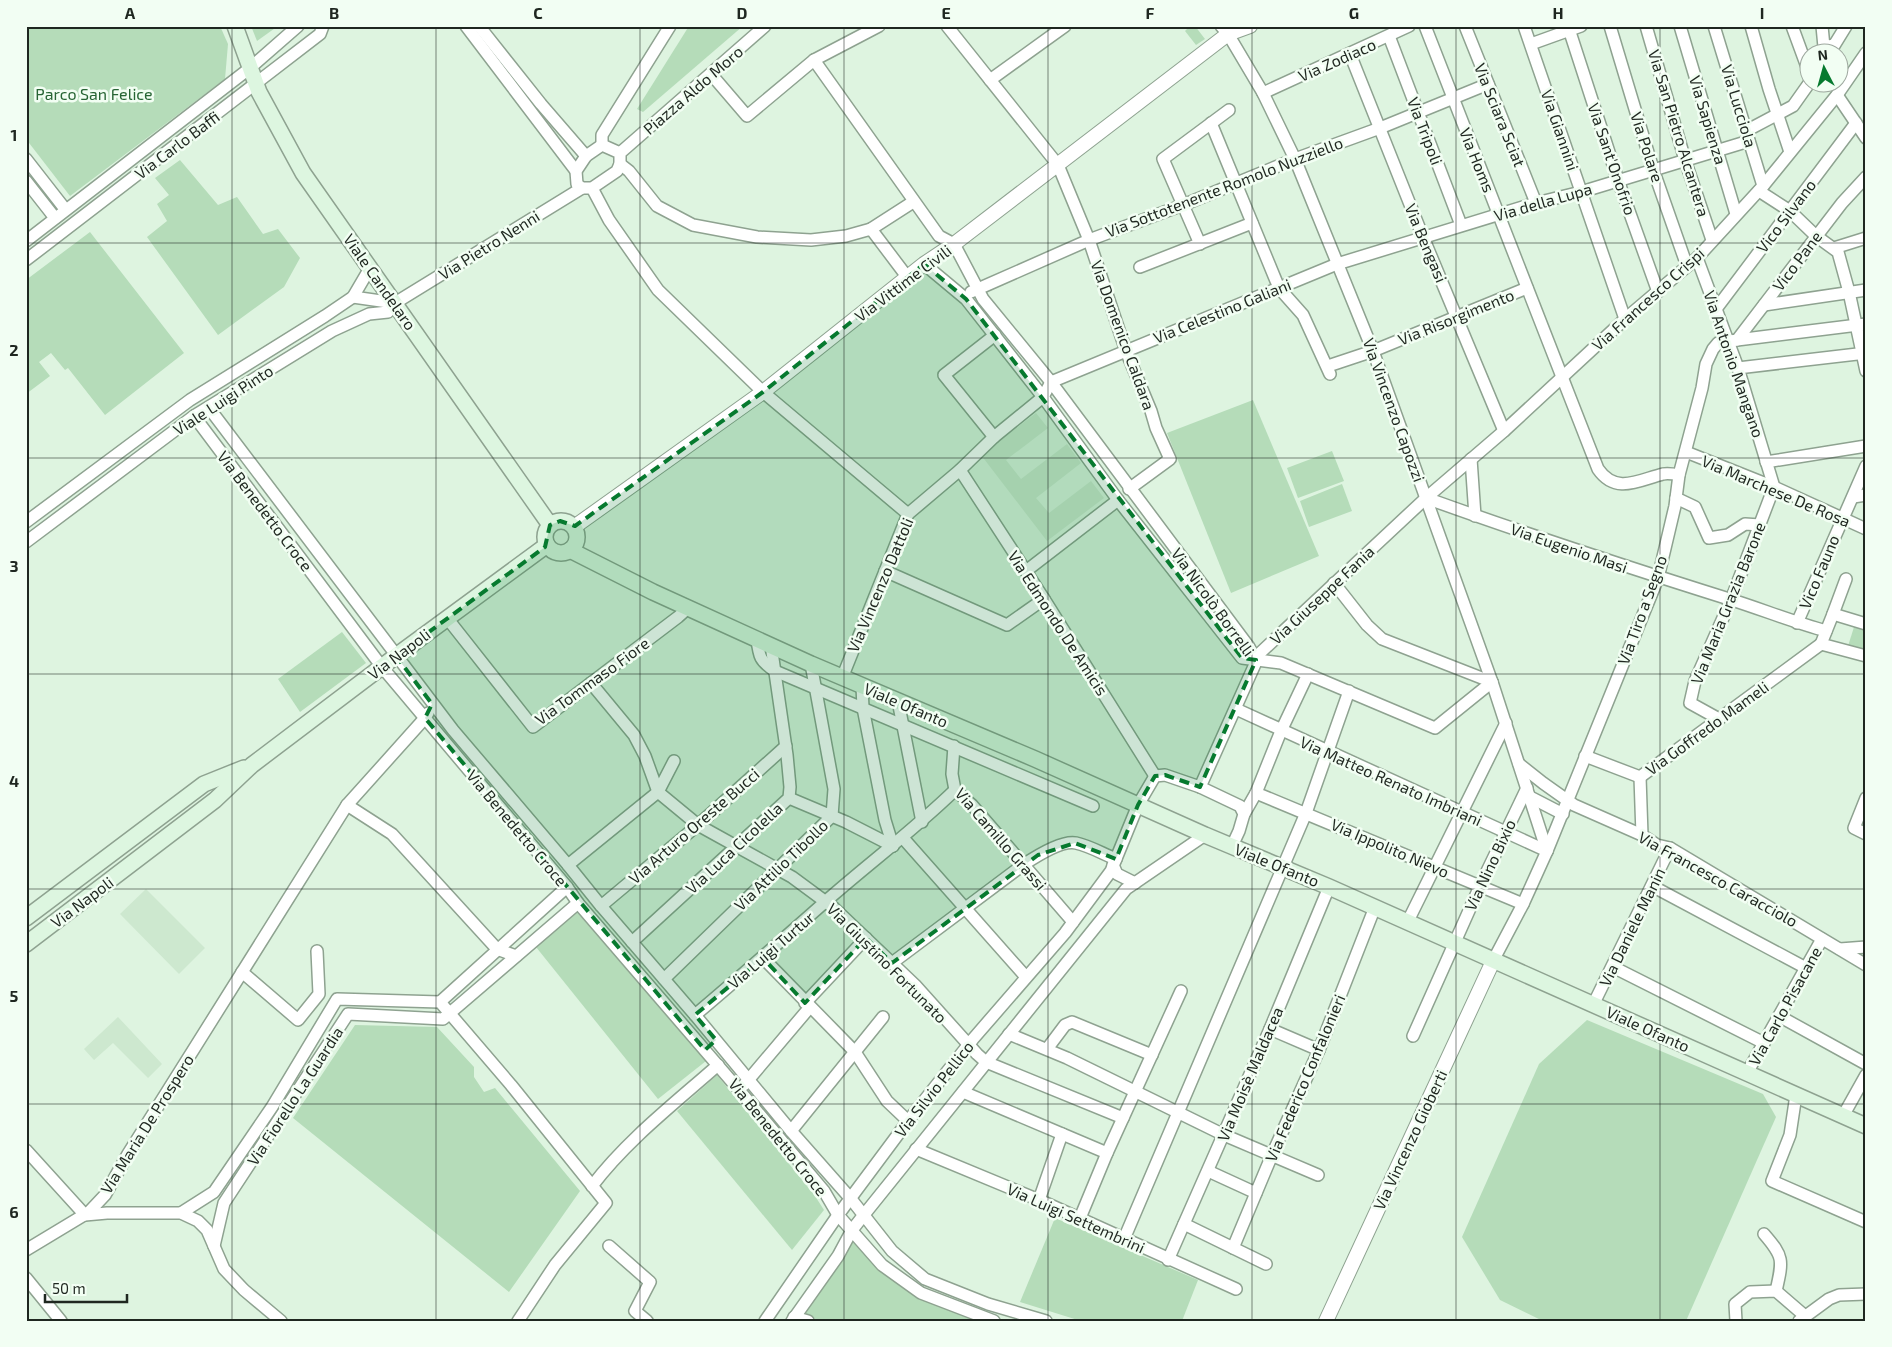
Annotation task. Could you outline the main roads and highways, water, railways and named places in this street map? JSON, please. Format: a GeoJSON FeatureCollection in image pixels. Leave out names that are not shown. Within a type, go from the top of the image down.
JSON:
{"type":"FeatureCollection","features":[{"type":"Feature","properties":{"kind":"main road","name":"Viale Candelaro"},"geometry":{"type":"LineString","coordinates":[[236,26],[256,84],[304,173],[550,525]]}},
{"type":"Feature","properties":{"kind":"main road"},"geometry":{"type":"LineString","coordinates":[[565,521],[574,527],[577,542],[570,550],[561,553],[555,552],[547,545],[545,535],[550,525],[565,521]]}},
{"type":"Feature","properties":{"kind":"main road","name":"Via Napoli"},"geometry":{"type":"LineString","coordinates":[[26,944],[215,800],[252,765],[547,545]]}},
{"type":"Feature","properties":{"kind":"main road","name":"Viale Ofanto"},"geometry":{"type":"LineString","coordinates":[[570,550],[688,608],[842,678],[1035,759],[1205,835],[1329,886],[1866,1126]]}},
{"type":"Feature","properties":{"kind":"main road","name":"Via Napoli"},"geometry":{"type":"LineString","coordinates":[[26,918],[204,784],[252,765]]}},
{"type":"Feature","properties":{"kind":"park label","name":"Parco San Felice"},"geometry":{"type":"Point","coordinates":[94,94]}}]}
